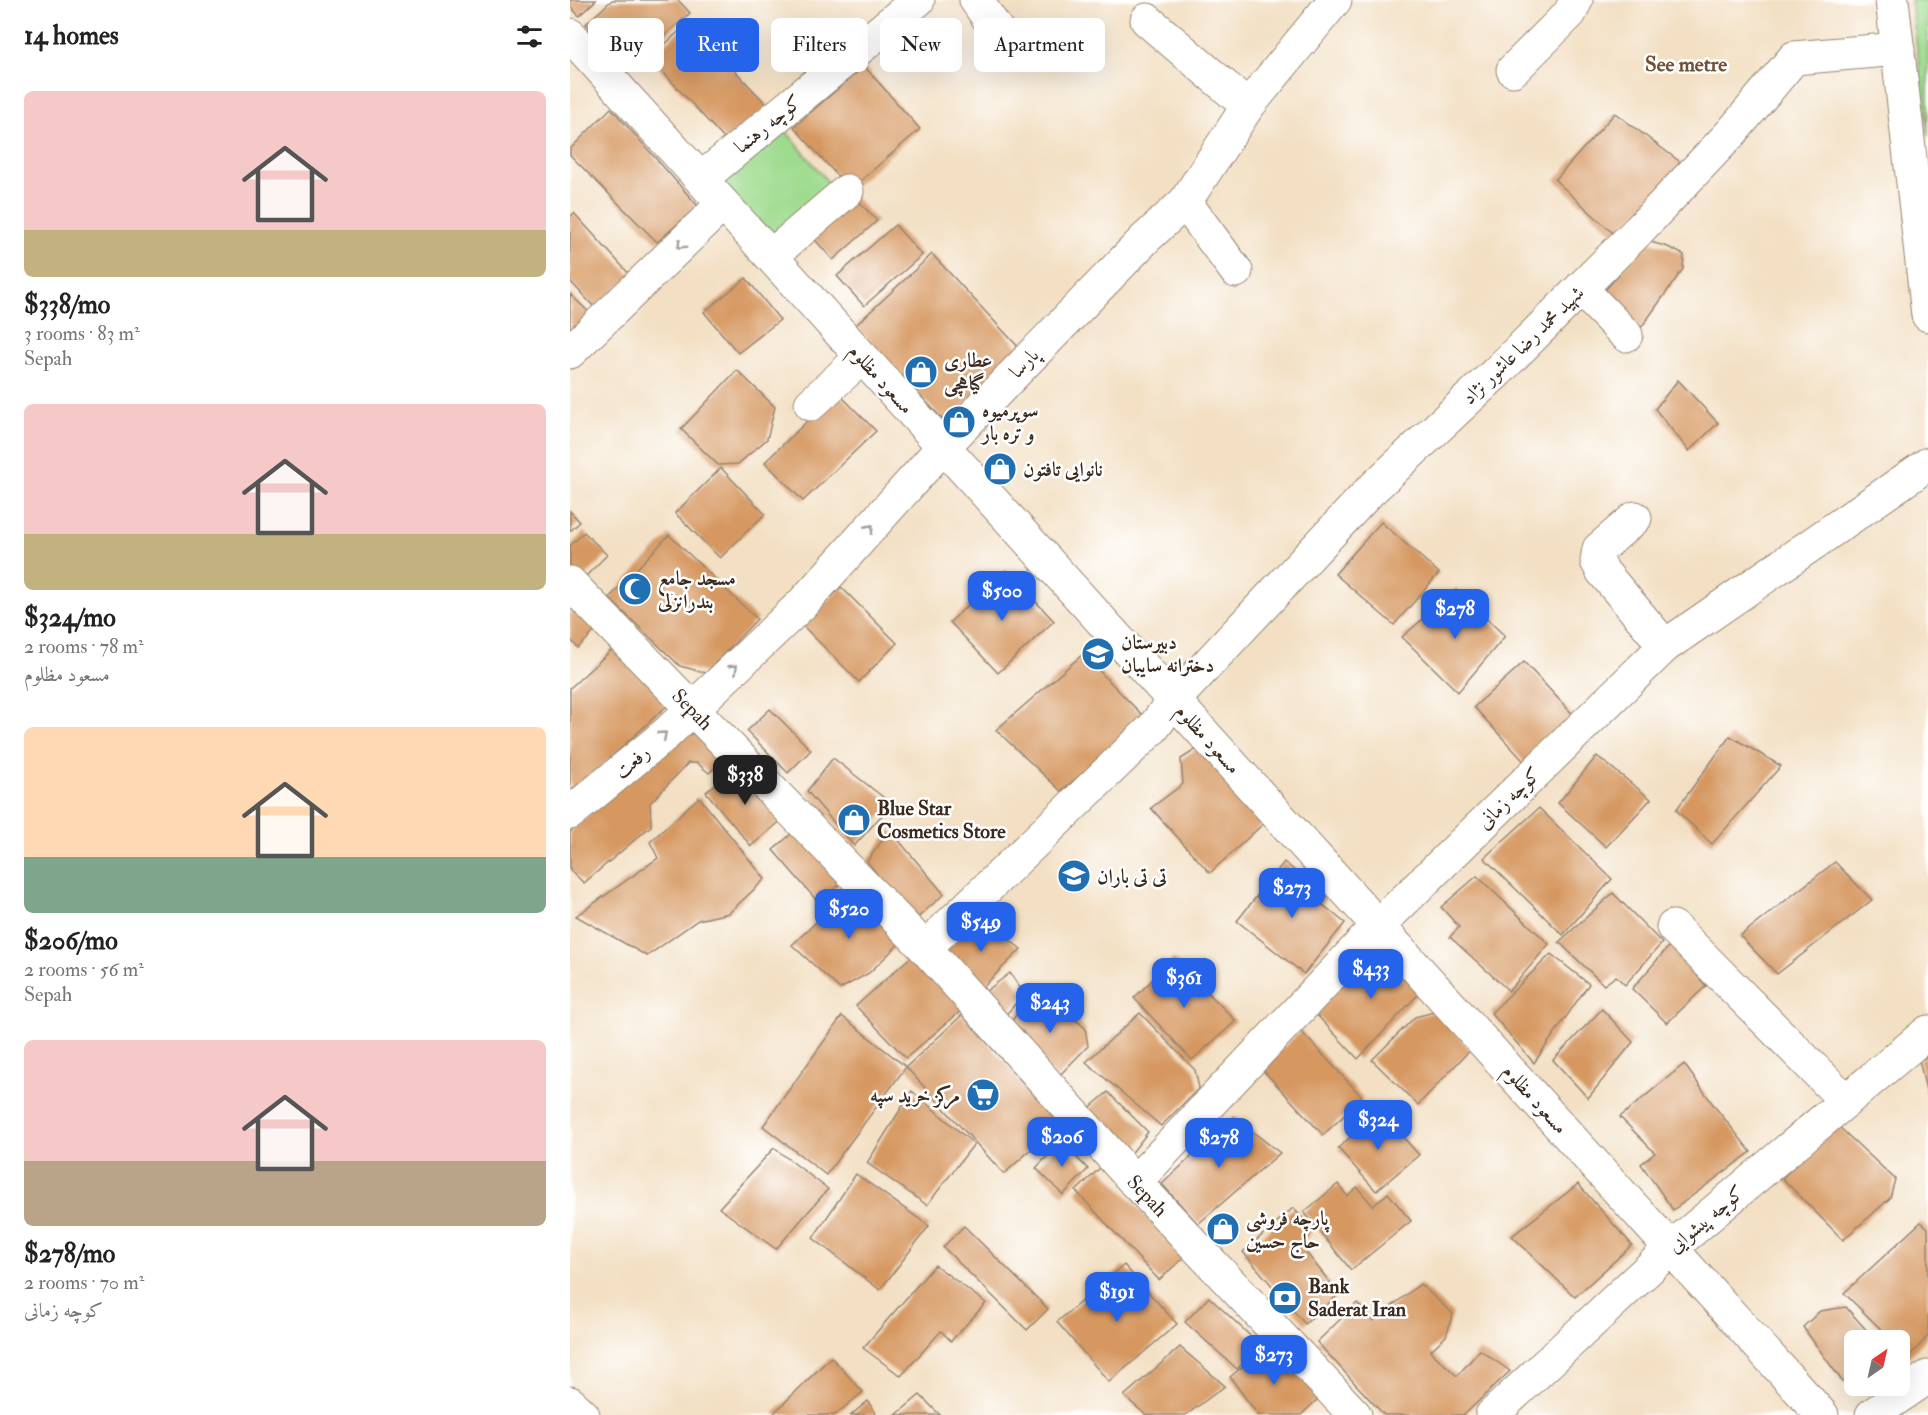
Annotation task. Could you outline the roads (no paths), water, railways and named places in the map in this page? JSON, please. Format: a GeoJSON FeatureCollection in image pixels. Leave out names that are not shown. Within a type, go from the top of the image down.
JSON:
{"type":"FeatureCollection","features":[{"type":"Feature","properties":{"kind":"street","name":"کوچه رهنما"},"geometry":{"type":"LineString","coordinates":[[701,179],[918,0]]}},
{"type":"Feature","properties":{"kind":"street"},"geometry":{"type":"LineString","coordinates":[[976,0],[988,18]]}},
{"type":"Feature","properties":{"kind":"street","name":"پارسا"},"geometry":{"type":"LineString","coordinates":[[692,708],[803,603],[943,447],[1145,239],[1185,202],[1248,106],[1335,0]]}},
{"type":"Feature","properties":{"kind":"street"},"geometry":{"type":"LineString","coordinates":[[1513,70],[1570,12],[1576,0]]}},
{"type":"Feature","properties":{"kind":"street"},"geometry":{"type":"LineString","coordinates":[[1892,0],[1928,315]]}},
{"type":"Feature","properties":{"kind":"street"},"geometry":{"type":"LineString","coordinates":[[1147,20],[1248,106]]}},
{"type":"Feature","properties":{"kind":"street","name":"مسعود مظلوم"},"geometry":{"type":"LineString","coordinates":[[570,35],[1822,1415]]}},
{"type":"Feature","properties":{"kind":"street","name":"شهید محمد رضا عاشور نژاد"},"geometry":{"type":"LineString","coordinates":[[925,948],[1153,728],[1173,701],[1370,491],[1581,289],[1731,132],[1794,58],[1898,49]]}},
{"type":"Feature","properties":{"kind":"street"},"geometry":{"type":"LineString","coordinates":[[771,256],[848,191]]}},
{"type":"Feature","properties":{"kind":"street"},"geometry":{"type":"LineString","coordinates":[[1185,202],[1236,271]]}},
{"type":"Feature","properties":{"kind":"street"},"geometry":{"type":"LineString","coordinates":[[570,352],[723,204]]}},
{"type":"Feature","properties":{"kind":"street"},"geometry":{"type":"LineString","coordinates":[[1581,289],[1626,335]]}},
{"type":"Feature","properties":{"kind":"street"},"geometry":{"type":"LineString","coordinates":[[811,404],[862,357]]}},
{"type":"Feature","properties":{"kind":"street","name":"کوچه زمانی"},"geometry":{"type":"LineString","coordinates":[[1135,1182],[1378,926],[1665,646],[1928,464]]}},
{"type":"Feature","properties":{"kind":"street"},"geometry":{"type":"LineString","coordinates":[[1635,518],[1599,549],[1597,561],[1602,572],[1665,646]]}},
{"type":"Feature","properties":{"kind":"street","name":"Sepah"},"geometry":{"type":"LineString","coordinates":[[570,583],[925,948],[1135,1182],[1354,1415]]}},
{"type":"Feature","properties":{"kind":"street","name":"رفعت"},"geometry":{"type":"LineString","coordinates":[[570,813],[667,733],[692,708]]}},
{"type":"Feature","properties":{"kind":"street"},"geometry":{"type":"LineString","coordinates":[[1673,927],[1846,1101]]}},
{"type":"Feature","properties":{"kind":"street","name":"کوچه پیشوایی"},"geometry":{"type":"LineString","coordinates":[[1492,1415],[1671,1248],[1928,1032]]}},
{"type":"Feature","properties":{"kind":"street"},"geometry":{"type":"LineString","coordinates":[[1872,1415],[1928,1377]]}},
{"type":"Feature","properties":{"kind":"street"},"geometry":{"type":"LineString","coordinates":[[570,1403],[583,1415]]}},
{"type":"Feature","properties":{"kind":"place","name":"عطاری گیاهچی"},"geometry":{"type":"Point","coordinates":[921,372]}},
{"type":"Feature","properties":{"kind":"place","name":"سوپرمیوه و تره بار"},"geometry":{"type":"Point","coordinates":[959,422]}},
{"type":"Feature","properties":{"kind":"place","name":"نانوایی تافتون"},"geometry":{"type":"Point","coordinates":[1000,469]}},
{"type":"Feature","properties":{"kind":"place","name":"مسجد جامع بندرانزلی"},"geometry":{"type":"Point","coordinates":[635,589]}},
{"type":"Feature","properties":{"kind":"place","name":"دبیرستان دخترانه سایبان"},"geometry":{"type":"Point","coordinates":[1098,654]}},
{"type":"Feature","properties":{"kind":"place","name":"Blue Star Cosmetics Store"},"geometry":{"type":"Point","coordinates":[854,820]}},
{"type":"Feature","properties":{"kind":"place","name":"تی تی باران"},"geometry":{"type":"Point","coordinates":[1074,876]}},
{"type":"Feature","properties":{"kind":"place","name":"مرکز خرید سپه"},"geometry":{"type":"Point","coordinates":[983,1095]}},
{"type":"Feature","properties":{"kind":"place","name":"پارچه فروشی حاج حسین"},"geometry":{"type":"Point","coordinates":[1223,1229]}},
{"type":"Feature","properties":{"kind":"place","name":"Bank Saderat Iran"},"geometry":{"type":"Point","coordinates":[1285,1298]}},
{"type":"Feature","properties":{"kind":"district","name":"See metre"},"geometry":{"type":"Point","coordinates":[1686,64]}}]}
